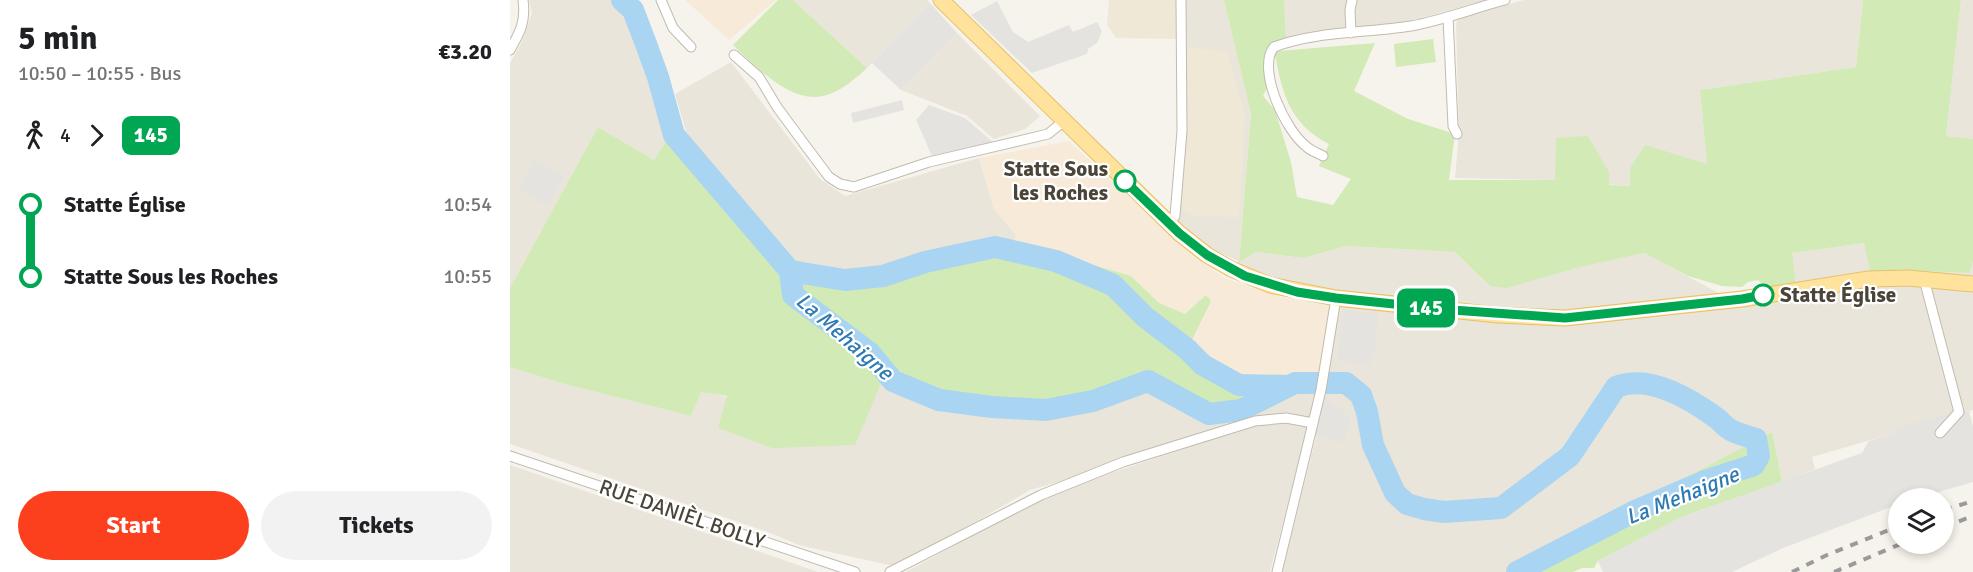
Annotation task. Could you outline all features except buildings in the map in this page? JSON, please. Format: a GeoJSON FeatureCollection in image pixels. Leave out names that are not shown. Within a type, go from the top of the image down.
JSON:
{"type":"FeatureCollection","features":[{"type":"Feature","properties":{"kind":"main road"},"geometry":{"type":"LineString","coordinates":[[941,0],[1167,223],[1199,249],[1231,269],[1270,285],[1336,298],[1498,315],[1565,318],[1742,299],[1869,279],[1924,279],[1973,284]]}},
{"type":"Feature","properties":{"kind":"street"},"geometry":{"type":"LineString","coordinates":[[510,50],[525,15],[523,0]]}},
{"type":"Feature","properties":{"kind":"street"},"geometry":{"type":"LineString","coordinates":[[661,0],[673,28],[691,47]]}},
{"type":"Feature","properties":{"kind":"street"},"geometry":{"type":"LineString","coordinates":[[1167,223],[1175,216],[1182,131],[1181,0]]}},
{"type":"Feature","properties":{"kind":"street"},"geometry":{"type":"LineString","coordinates":[[1351,33],[1352,0]]}},
{"type":"Feature","properties":{"kind":"street"},"geometry":{"type":"LineString","coordinates":[[1323,156],[1306,147],[1290,128],[1278,104],[1268,58],[1277,45],[1412,26],[1505,0]]}},
{"type":"Feature","properties":{"kind":"street"},"geometry":{"type":"LineString","coordinates":[[1448,17],[1454,126],[1457,134]]}},
{"type":"Feature","properties":{"kind":"street"},"geometry":{"type":"LineString","coordinates":[[734,55],[759,77],[777,107],[829,177],[840,184],[854,187],[929,162],[1048,134],[1064,121]]}},
{"type":"Feature","properties":{"kind":"street"},"geometry":{"type":"LineString","coordinates":[[1924,279],[1959,412],[1940,433]]}},
{"type":"Feature","properties":{"kind":"street"},"geometry":{"type":"LineString","coordinates":[[1277,572],[1320,395],[1336,298]]}},
{"type":"Feature","properties":{"kind":"street"},"geometry":{"type":"LineString","coordinates":[[890,572],[1041,495],[1123,462],[1255,421],[1286,418],[1313,423]]}},
{"type":"Feature","properties":{"kind":"street","name":"RUE DANIÈL BOLLY"},"geometry":{"type":"LineString","coordinates":[[510,456],[855,572]]}},
{"type":"Feature","properties":{"kind":"shaded area"},"geometry":{"type":"Polygon","coordinates":[[[529,0],[613,0],[625,13],[653,81],[668,138],[654,160],[598,127],[510,288],[510,63],[520,46],[532,13],[529,0]]]}},
{"type":"Feature","properties":{"kind":"shaded area"},"geometry":{"type":"Polygon","coordinates":[[[685,0],[776,0],[729,40],[685,0]]]}},
{"type":"Feature","properties":{"kind":"shaded area"},"geometry":{"type":"Polygon","coordinates":[[[793,0],[927,0],[930,3],[867,68],[793,0]]]}},
{"type":"Feature","properties":{"kind":"shaded area"},"geometry":{"type":"Polygon","coordinates":[[[1109,0],[1177,0],[1176,39],[1116,38],[1107,25],[1109,0]]]}},
{"type":"Feature","properties":{"kind":"shaded area"},"geometry":{"type":"Polygon","coordinates":[[[1181,0],[1224,0],[1251,114],[1239,261],[1256,252],[1303,258],[1346,246],[1455,252],[1490,286],[1644,253],[1741,305],[1798,296],[1791,253],[1864,243],[1872,275],[1919,271],[1970,273],[1973,261],[1973,410],[1895,430],[1895,433],[1812,457],[1815,469],[1782,482],[1771,433],[1506,572],[1282,572],[1316,437],[1306,434],[1270,572],[906,572],[1014,513],[1073,486],[1233,432],[1030,490],[898,567],[799,545],[768,532],[510,444],[510,367],[561,383],[691,416],[701,391],[727,397],[882,380],[931,402],[1148,381],[1209,414],[1241,410],[1324,370],[1335,298],[1231,269],[1238,261],[1209,247],[1178,221],[1183,131],[1181,0]]]}},
{"type":"Feature","properties":{"kind":"shaded area"},"geometry":{"type":"Polygon","coordinates":[[[1284,0],[1490,0],[1405,22],[1286,39],[1284,0]]]}},
{"type":"Feature","properties":{"kind":"shaded area"},"geometry":{"type":"Polygon","coordinates":[[[1524,0],[1863,0],[1856,67],[1700,90],[1707,164],[1630,186],[1555,180],[1455,178],[1459,132],[1456,23],[1459,19],[1524,0]]]}},
{"type":"Feature","properties":{"kind":"shaded area"},"geometry":{"type":"Polygon","coordinates":[[[1961,0],[1973,0],[1973,139],[1946,136],[1961,0]]]}},
{"type":"Feature","properties":{"kind":"shaded area"},"geometry":{"type":"Polygon","coordinates":[[[997,1],[1013,32],[1028,42],[1069,25],[1073,32],[1097,22],[1102,31],[1097,43],[1088,49],[1087,54],[1032,73],[971,15],[997,1]]]}},
{"type":"Feature","properties":{"kind":"shaded area"},"geometry":{"type":"Polygon","coordinates":[[[930,3],[957,33],[901,90],[872,63],[930,3]]]}},
{"type":"Feature","properties":{"kind":"shaded area"},"geometry":{"type":"Polygon","coordinates":[[[957,33],[1040,116],[1025,129],[994,139],[967,116],[901,90],[957,33]]]}},
{"type":"Feature","properties":{"kind":"shaded area"},"geometry":{"type":"Polygon","coordinates":[[[1188,47],[1227,52],[1245,115],[1239,217],[1195,216],[1182,210],[1188,47]]]}},
{"type":"Feature","properties":{"kind":"shaded area"},"geometry":{"type":"Polygon","coordinates":[[[731,62],[820,179],[845,196],[979,158],[994,209],[1016,235],[1014,245],[987,241],[947,248],[889,267],[843,274],[793,259],[688,138],[675,94],[731,62]]]}},
{"type":"Feature","properties":{"kind":"shaded area"},"geometry":{"type":"Polygon","coordinates":[[[902,100],[904,110],[853,123],[851,113],[902,100]]]}},
{"type":"Feature","properties":{"kind":"shaded area"},"geometry":{"type":"Polygon","coordinates":[[[929,105],[965,118],[993,142],[932,156],[916,120],[929,105]]]}},
{"type":"Feature","properties":{"kind":"shaded area"},"geometry":{"type":"Polygon","coordinates":[[[1069,141],[1181,245],[1224,278],[1281,297],[1335,305],[1324,370],[1289,386],[1239,385],[1203,365],[1187,349],[1211,301],[1206,296],[1185,314],[1159,303],[1131,276],[1014,245],[1016,235],[994,209],[979,158],[1069,141]]]}},
{"type":"Feature","properties":{"kind":"shaded area"},"geometry":{"type":"Polygon","coordinates":[[[534,160],[564,176],[548,206],[518,189],[534,160]]]}},
{"type":"Feature","properties":{"kind":"shaded area"},"geometry":{"type":"Polygon","coordinates":[[[1343,310],[1378,313],[1375,351],[1369,366],[1337,359],[1343,310]]]}},
{"type":"Feature","properties":{"kind":"shaded area"},"geometry":{"type":"Polygon","coordinates":[[[1319,399],[1329,400],[1351,418],[1344,442],[1311,435],[1319,399]]]}},
{"type":"Feature","properties":{"kind":"shaded area"},"geometry":{"type":"Polygon","coordinates":[[[1969,411],[1973,426],[1973,482],[1952,488],[1888,488],[1888,508],[1783,548],[1732,572],[1603,572],[1598,561],[1684,516],[1862,453],[1869,441],[1895,433],[1894,429],[1939,416],[1969,411]]]}},
{"type":"Feature","properties":{"kind":"shaded area"},"geometry":{"type":"Polygon","coordinates":[[[510,465],[818,572],[510,572],[510,465]]]}},
{"type":"Feature","properties":{"kind":"green space"},"geometry":{"type":"Polygon","coordinates":[[[778,0],[793,0],[867,68],[843,87],[829,94],[814,97],[792,92],[770,78],[733,45],[778,0]]]}},
{"type":"Feature","properties":{"kind":"green space"},"geometry":{"type":"Polygon","coordinates":[[[1224,0],[1284,0],[1286,39],[1274,47],[1271,80],[1263,96],[1275,110],[1291,162],[1297,197],[1333,205],[1351,179],[1319,166],[1329,144],[1305,127],[1290,106],[1281,82],[1275,54],[1279,51],[1375,43],[1354,91],[1408,119],[1455,134],[1449,180],[1555,180],[1556,138],[1588,136],[1609,172],[1609,185],[1630,186],[1630,168],[1645,145],[1707,164],[1700,90],[1856,67],[1863,0],[1961,0],[1946,136],[1973,139],[1973,261],[1970,273],[1919,271],[1871,275],[1864,243],[1792,253],[1796,285],[1768,289],[1758,280],[1748,282],[1742,287],[1722,286],[1688,276],[1644,253],[1576,268],[1507,288],[1490,286],[1455,252],[1346,246],[1303,258],[1256,252],[1239,262],[1251,114],[1224,0]]]}},
{"type":"Feature","properties":{"kind":"green space"},"geometry":{"type":"Polygon","coordinates":[[[1433,39],[1436,62],[1396,67],[1394,44],[1433,39]]]}},
{"type":"Feature","properties":{"kind":"green space"},"geometry":{"type":"Polygon","coordinates":[[[598,127],[654,160],[668,138],[688,138],[793,259],[843,274],[889,267],[947,248],[988,241],[1076,260],[1131,276],[1159,303],[1185,314],[1206,295],[1211,301],[1187,350],[1203,365],[1239,385],[1289,386],[1241,410],[1209,414],[1148,381],[1137,392],[1049,416],[931,402],[882,381],[855,445],[772,448],[718,428],[727,396],[701,392],[691,416],[561,383],[510,367],[510,288],[598,127]]]}},
{"type":"Feature","properties":{"kind":"green space"},"geometry":{"type":"Polygon","coordinates":[[[1772,432],[1782,482],[1684,516],[1598,561],[1594,568],[1582,568],[1573,572],[1506,572],[1772,432]]]}},
{"type":"Feature","properties":{"kind":"waterway","name":"La Mehaigne"},"geometry":{"type":"LineString","coordinates":[[622,0],[633,10],[658,77],[674,135],[790,271],[845,280],[883,276],[925,262],[995,247],[1056,261],[1113,285],[1145,317],[1187,349],[1203,365],[1239,385],[1289,386],[1295,383],[1346,383],[1361,395],[1367,412],[1373,445],[1395,493],[1407,504],[1424,509],[1444,512],[1501,508],[1570,456],[1616,387],[1628,384],[1655,386],[1668,390],[1705,410],[1732,431],[1756,439],[1759,456],[1754,465],[1705,481],[1637,510],[1517,572]]}},
{"type":"Feature","properties":{"kind":"waterway","name":"La Mehaigne"},"geometry":{"type":"LineString","coordinates":[[790,271],[793,295],[870,353],[893,381],[939,400],[992,407],[1046,410],[1093,401],[1148,381],[1209,414],[1241,410],[1285,388]]}},
{"type":"Feature","properties":{"kind":"railway"},"geometry":{"type":"LineString","coordinates":[[1954,507],[1973,501]]}},
{"type":"Feature","properties":{"kind":"railway"},"geometry":{"type":"LineString","coordinates":[[1954,523],[1973,516]]}},
{"type":"Feature","properties":{"kind":"railway"},"geometry":{"type":"LineString","coordinates":[[1792,572],[1888,530]]}},
{"type":"Feature","properties":{"kind":"railway"},"geometry":{"type":"LineString","coordinates":[[1834,572],[1888,549]]}},
{"type":"Feature","properties":{"kind":"bus line","name":"145"},"geometry":{"type":"LineString","coordinates":[[1125,181],[1191,244],[1207,255],[1245,276],[1297,292],[1498,315],[1565,318],[1763,295]]}},
{"type":"Feature","properties":{"kind":"place","name":"Statte Sous les Roches"},"geometry":{"type":"Point","coordinates":[1125,181]}},
{"type":"Feature","properties":{"kind":"place","name":"Statte Église"},"geometry":{"type":"Point","coordinates":[1763,295]}}]}
